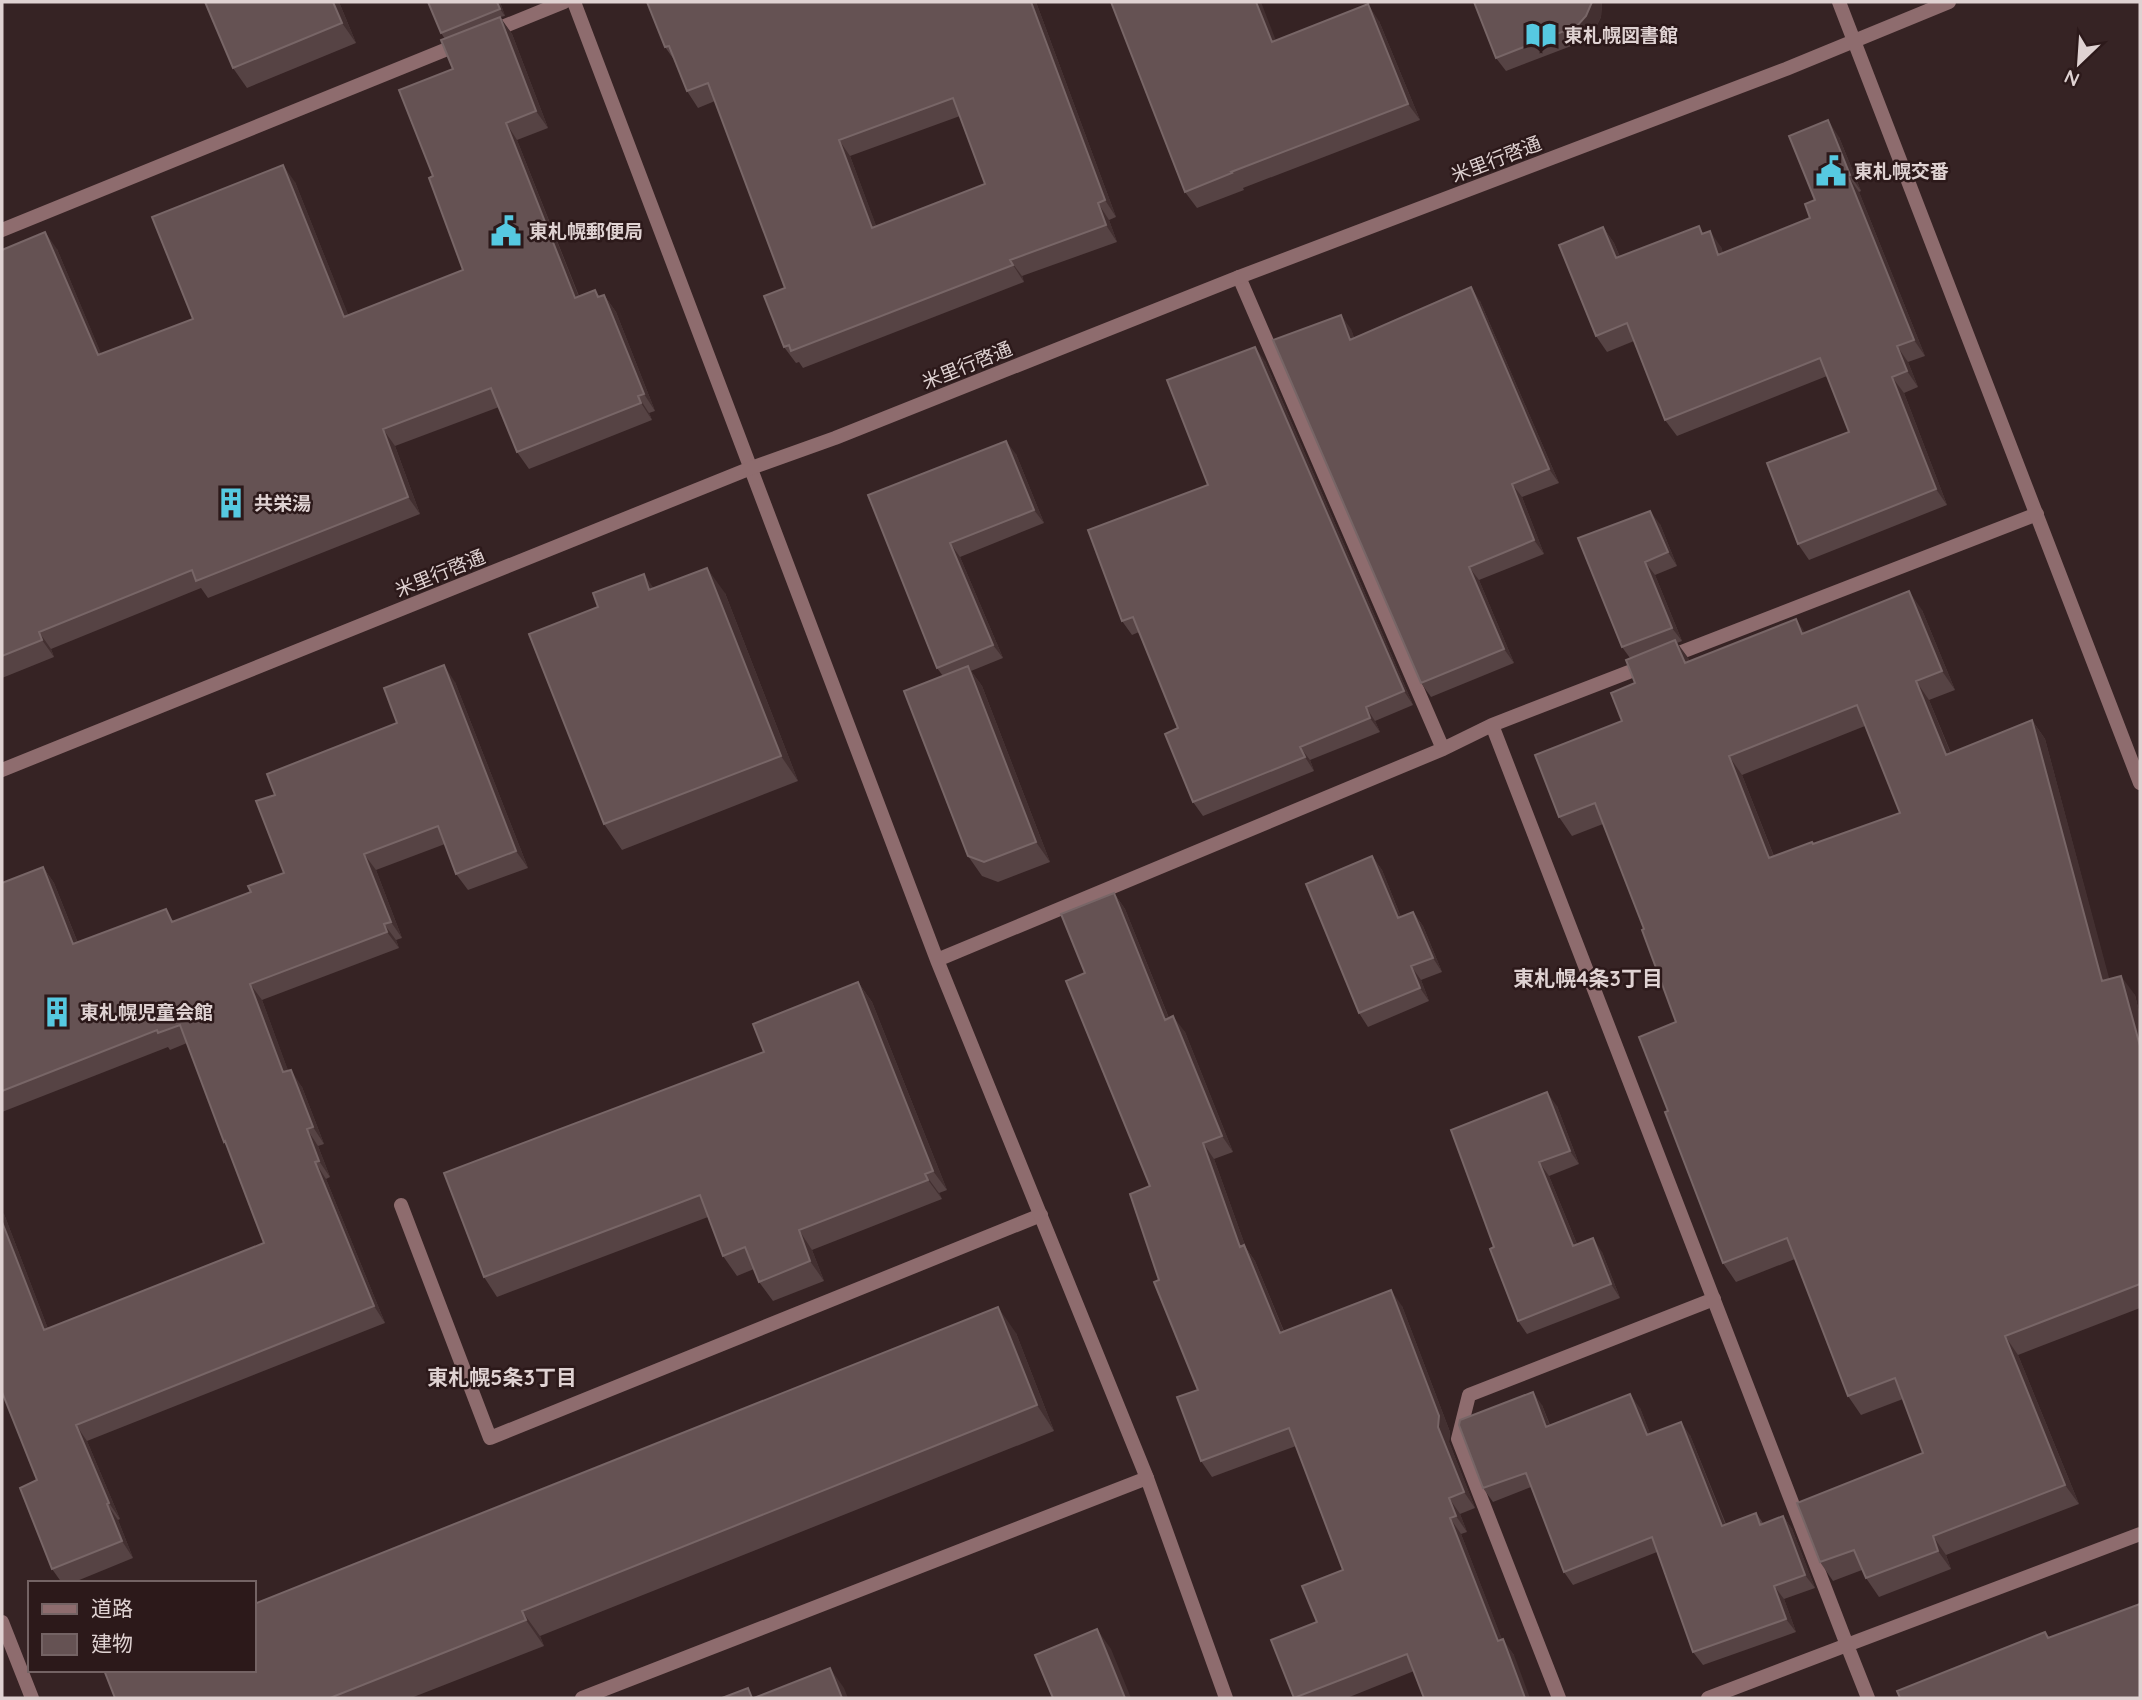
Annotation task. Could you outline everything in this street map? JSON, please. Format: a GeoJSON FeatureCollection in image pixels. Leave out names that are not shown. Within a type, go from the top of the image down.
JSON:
{"type":"FeatureCollection","features":[{"type":"Feature","properties":{"kind":"street"},"geometry":{"type":"LineString","coordinates":[[2,230],[564,2]]}},
{"type":"Feature","properties":{"kind":"street"},"geometry":{"type":"LineString","coordinates":[[574,2],[937,960],[1147,1478],[1226,1698]]}},
{"type":"Feature","properties":{"kind":"street"},"geometry":{"type":"LineString","coordinates":[[1839,2],[2140,783]]}},
{"type":"Feature","properties":{"kind":"street","name":"米里行啓通"},"geometry":{"type":"LineString","coordinates":[[2,770],[751,468],[835,438],[1240,277],[1786,69],[1950,2]]}},
{"type":"Feature","properties":{"kind":"street"},"geometry":{"type":"LineString","coordinates":[[1240,277],[1443,749]]}},
{"type":"Feature","properties":{"kind":"street"},"geometry":{"type":"LineString","coordinates":[[937,960],[1443,749],[1492,725],[2037,514]]}},
{"type":"Feature","properties":{"kind":"street"},"geometry":{"type":"LineString","coordinates":[[1492,725],[1868,1698]]}},
{"type":"Feature","properties":{"kind":"street"},"geometry":{"type":"LineString","coordinates":[[401,1205],[490,1438],[1041,1215]]}},
{"type":"Feature","properties":{"kind":"street"},"geometry":{"type":"LineString","coordinates":[[1559,1698],[1458,1439],[1469,1395],[1714,1299]]}},
{"type":"Feature","properties":{"kind":"street"},"geometry":{"type":"LineString","coordinates":[[582,1698],[1147,1478]]}},
{"type":"Feature","properties":{"kind":"street"},"geometry":{"type":"LineString","coordinates":[[1707,1698],[2140,1534]]}},
{"type":"Feature","properties":{"kind":"street"},"geometry":{"type":"LineString","coordinates":[[2,1622],[32,1698]]}},
{"type":"Feature","properties":{"kind":"building"},"geometry":{"type":"Polygon","coordinates":[[[205,2],[333,2],[342,23],[233,68],[205,2]]]}},
{"type":"Feature","properties":{"kind":"building"},"geometry":{"type":"Polygon","coordinates":[[[428,2],[497,2],[500,9],[441,33],[428,2]]]}},
{"type":"Feature","properties":{"kind":"building"},"geometry":{"type":"Polygon","coordinates":[[[647,2],[1031,2],[1105,200],[1098,203],[1106,225],[1010,260],[1013,265],[791,351],[789,345],[784,347],[764,296],[785,288],[708,83],[687,91],[669,46],[665,47],[647,2]],[[953,98],[839,140],[872,228],[985,184],[953,98]]]}},
{"type":"Feature","properties":{"kind":"building"},"geometry":{"type":"Polygon","coordinates":[[[1111,2],[1256,2],[1272,42],[1368,4],[1408,104],[1185,192],[1111,2]]]}},
{"type":"Feature","properties":{"kind":"building","name":"東札幌図書館"},"geometry":{"type":"Polygon","coordinates":[[[1474,2],[1592,2],[1586,16],[1577,26],[1496,58],[1474,2]]]}},
{"type":"Feature","properties":{"kind":"building"},"geometry":{"type":"Polygon","coordinates":[[[500,17],[536,111],[506,123],[575,298],[595,290],[598,297],[604,295],[644,394],[638,396],[641,403],[517,452],[491,388],[383,429],[408,497],[196,581],[192,570],[39,632],[42,640],[2,656],[2,250],[45,232],[98,355],[193,319],[152,217],[283,165],[344,317],[463,270],[429,178],[433,176],[399,90],[453,69],[441,40],[500,17]]]}},
{"type":"Feature","properties":{"kind":"building"},"geometry":{"type":"Polygon","coordinates":[[[1828,120],[1914,340],[1897,346],[1907,371],[1892,377],[1936,489],[1798,544],[1767,463],[1849,432],[1820,358],[1665,420],[1627,323],[1596,336],[1559,245],[1603,227],[1616,258],[1699,226],[1702,234],[1710,231],[1718,255],[1810,218],[1805,204],[1815,200],[1789,136],[1828,120]]]}},
{"type":"Feature","properties":{"kind":"building"},"geometry":{"type":"Polygon","coordinates":[[[1471,287],[1549,469],[1512,484],[1534,540],[1469,567],[1504,649],[1421,683],[1273,340],[1341,315],[1350,340],[1471,287]]]}},
{"type":"Feature","properties":{"kind":"building"},"geometry":{"type":"Polygon","coordinates":[[[1255,347],[1404,691],[1366,707],[1370,718],[1300,747],[1305,757],[1193,802],[1165,734],[1178,728],[1133,617],[1122,621],[1088,530],[1208,485],[1167,380],[1255,347]]]}},
{"type":"Feature","properties":{"kind":"building"},"geometry":{"type":"Polygon","coordinates":[[[1006,441],[1034,510],[950,543],[993,645],[937,668],[868,495],[1006,441]]]}},
{"type":"Feature","properties":{"kind":"building"},"geometry":{"type":"Polygon","coordinates":[[[1650,511],[1668,552],[1645,562],[1672,628],[1622,647],[1578,538],[1650,511]]]}},
{"type":"Feature","properties":{"kind":"building"},"geometry":{"type":"Polygon","coordinates":[[[707,568],[781,756],[604,824],[529,634],[598,607],[593,593],[644,574],[649,590],[707,568]]]}},
{"type":"Feature","properties":{"kind":"building"},"geometry":{"type":"Polygon","coordinates":[[[1909,591],[1942,671],[1916,681],[1946,755],[2032,720],[2102,981],[2121,976],[2140,1046],[2140,1284],[2005,1336],[2065,1485],[1933,1536],[1938,1551],[1866,1578],[1854,1550],[1820,1562],[1797,1503],[1923,1453],[1895,1378],[1848,1396],[1787,1238],[1723,1263],[1639,1037],[1676,1022],[1642,930],[1644,929],[1595,803],[1559,817],[1535,755],[1622,721],[1611,693],[1635,683],[1626,660],[1675,640],[1685,663],[1796,619],[1802,634],[1909,591]],[[1857,705],[1729,756],[1769,858],[1900,813],[1857,705]]]}},
{"type":"Feature","properties":{"kind":"building"},"geometry":{"type":"Polygon","coordinates":[[[444,665],[516,851],[456,874],[438,826],[364,854],[391,922],[384,924],[387,932],[250,984],[283,1072],[291,1070],[313,1127],[307,1129],[319,1161],[315,1162],[374,1306],[76,1425],[122,1541],[52,1569],[20,1488],[37,1480],[2,1392],[2,1222],[44,1330],[264,1243],[180,1025],[158,1033],[157,1030],[2,1091],[2,883],[43,867],[73,944],[166,909],[172,922],[251,892],[248,886],[284,873],[256,801],[275,795],[267,774],[397,723],[384,688],[444,665]]]}},
{"type":"Feature","properties":{"kind":"building"},"geometry":{"type":"Polygon","coordinates":[[[968,666],[1036,842],[984,862],[968,856],[904,691],[968,666]]]}},
{"type":"Feature","properties":{"kind":"building"},"geometry":{"type":"Polygon","coordinates":[[[1372,856],[1398,918],[1413,912],[1433,958],[1411,966],[1420,988],[1359,1013],[1306,884],[1372,856]]]}},
{"type":"Feature","properties":{"kind":"building"},"geometry":{"type":"Polygon","coordinates":[[[1114,893],[1165,1020],[1173,1016],[1222,1136],[1203,1143],[1240,1247],[1244,1245],[1280,1333],[1391,1290],[1439,1416],[1438,1427],[1464,1492],[1449,1498],[1456,1516],[1450,1518],[1498,1641],[1503,1639],[1525,1698],[1424,1698],[1407,1654],[1294,1698],[1271,1640],[1317,1622],[1302,1586],[1343,1570],[1289,1428],[1201,1461],[1177,1397],[1198,1390],[1154,1282],[1159,1280],[1130,1194],[1150,1186],[1066,981],[1085,973],[1061,914],[1114,893]]]}},
{"type":"Feature","properties":{"kind":"building"},"geometry":{"type":"Polygon","coordinates":[[[858,982],[933,1171],[925,1174],[928,1180],[799,1230],[810,1261],[759,1282],[745,1247],[723,1256],[700,1195],[484,1277],[444,1173],[764,1052],[753,1024],[858,982]]]}},
{"type":"Feature","properties":{"kind":"building"},"geometry":{"type":"Polygon","coordinates":[[[1547,1092],[1570,1151],[1539,1162],[1573,1246],[1593,1238],[1611,1284],[1518,1321],[1490,1249],[1494,1247],[1451,1130],[1547,1092]]]}},
{"type":"Feature","properties":{"kind":"building"},"geometry":{"type":"Polygon","coordinates":[[[998,1307],[1037,1405],[522,1611],[526,1620],[330,1698],[115,1698],[105,1672],[256,1672],[256,1603],[998,1307]]]}},
{"type":"Feature","properties":{"kind":"building"},"geometry":{"type":"Polygon","coordinates":[[[1533,1392],[1546,1427],[1630,1394],[1647,1435],[1681,1422],[1722,1526],[1756,1513],[1760,1525],[1783,1516],[1805,1575],[1774,1586],[1786,1619],[1693,1652],[1652,1537],[1564,1572],[1526,1473],[1483,1488],[1459,1425],[1460,1420],[1533,1392]]]}},
{"type":"Feature","properties":{"kind":"building"},"geometry":{"type":"Polygon","coordinates":[[[2140,1604],[2140,1698],[1900,1698],[1897,1691],[2045,1632],[2048,1638],[2140,1604]]]}},
{"type":"Feature","properties":{"kind":"building"},"geometry":{"type":"Polygon","coordinates":[[[1097,1629],[1125,1698],[1053,1698],[1035,1655],[1097,1629]]]}},
{"type":"Feature","properties":{"kind":"building"},"geometry":{"type":"Polygon","coordinates":[[[830,1668],[842,1698],[754,1698],[830,1668]]]}},
{"type":"Feature","properties":{"kind":"building"},"geometry":{"type":"Polygon","coordinates":[[[748,1688],[752,1698],[722,1698],[748,1688]]]}},
{"type":"Feature","properties":{"kind":"place","name":"東札幌図書館"},"geometry":{"type":"Point","coordinates":[1541,35]}},
{"type":"Feature","properties":{"kind":"place","name":"東札幌交番"},"geometry":{"type":"Point","coordinates":[1831,171]}},
{"type":"Feature","properties":{"kind":"place","name":"東札幌郵便局"},"geometry":{"type":"Point","coordinates":[506,231]}},
{"type":"Feature","properties":{"kind":"place","name":"共栄湯"},"geometry":{"type":"Point","coordinates":[231,503]}},
{"type":"Feature","properties":{"kind":"place","name":"東札幌児童会館"},"geometry":{"type":"Point","coordinates":[57,1012]}},
{"type":"Feature","properties":{"kind":"district","name":"東札幌4条3丁目"},"geometry":{"type":"Point","coordinates":[1588,979]}},
{"type":"Feature","properties":{"kind":"district","name":"東札幌5条3丁目"},"geometry":{"type":"Point","coordinates":[502,1378]}}]}
